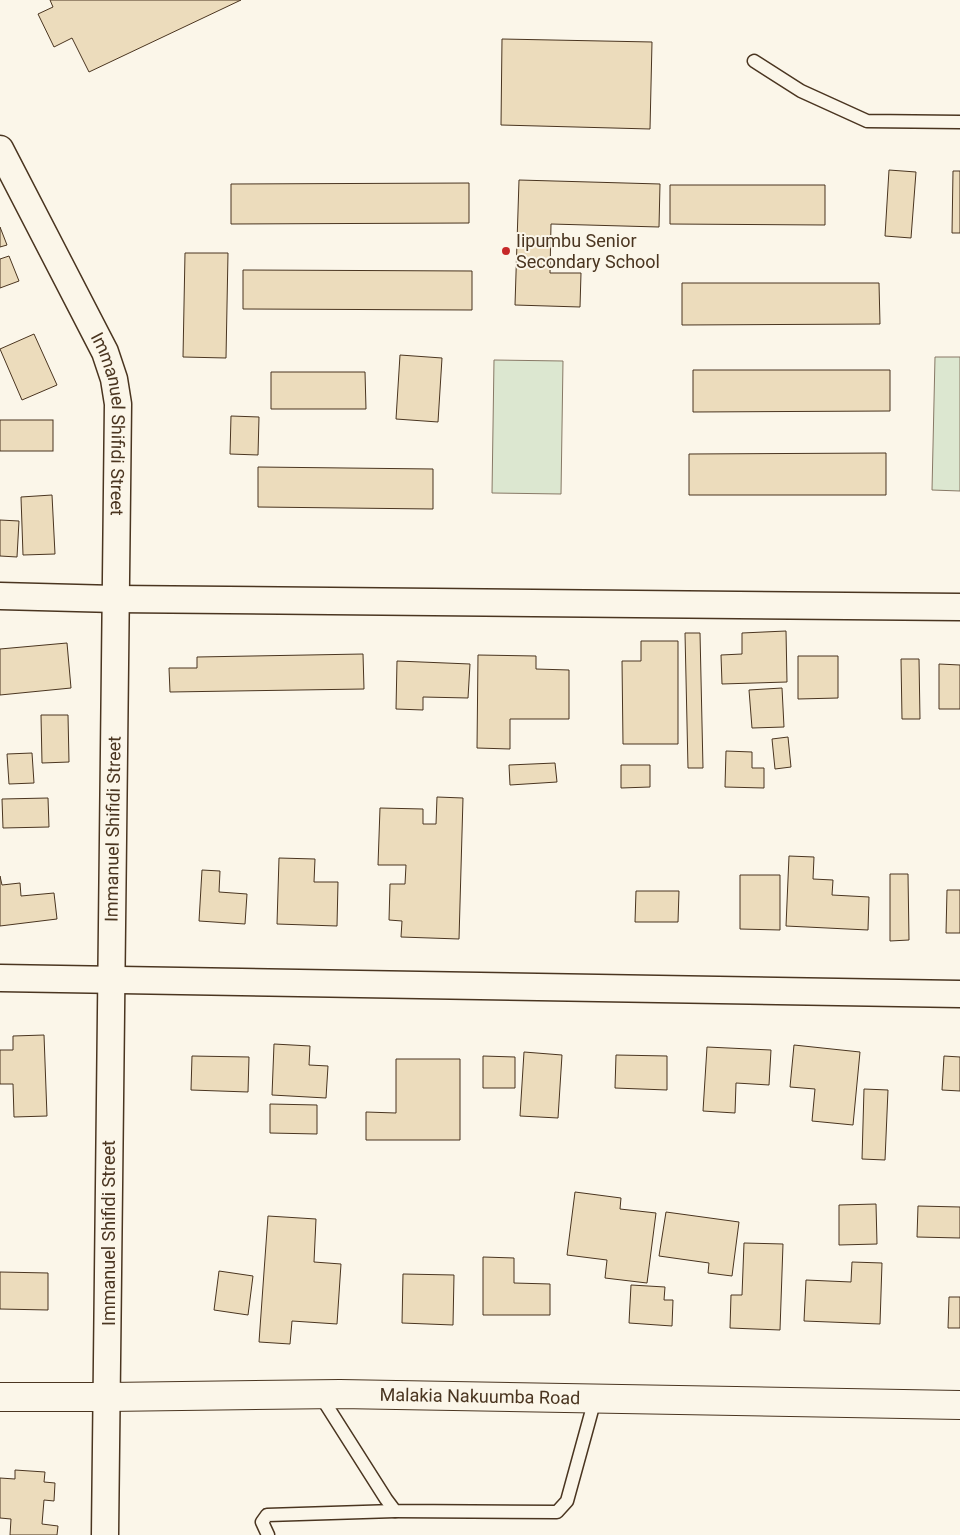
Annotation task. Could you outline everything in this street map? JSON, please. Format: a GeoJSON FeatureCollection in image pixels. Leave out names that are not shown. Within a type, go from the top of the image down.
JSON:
{"type":"FeatureCollection","features":[{"type":"Feature","properties":{"kind":"main road","name":"Malakia Nakuumba Road"},"geometry":{"type":"LineString","coordinates":[[0,1397],[320,1395],[960,1405]]}},
{"type":"Feature","properties":{"kind":"street","name":"Immanuel Shifidi Street"},"geometry":{"type":"LineString","coordinates":[[0,150],[105,352],[114,379],[118,404],[105,1535]]}},
{"type":"Feature","properties":{"kind":"street"},"geometry":{"type":"LineString","coordinates":[[0,596],[960,607]]}},
{"type":"Feature","properties":{"kind":"street"},"geometry":{"type":"LineString","coordinates":[[0,978],[960,994]]}},
{"type":"Feature","properties":{"kind":"lane"},"geometry":{"type":"LineString","coordinates":[[754,60],[801,91],[867,120],[960,122]]}},
{"type":"Feature","properties":{"kind":"lane"},"geometry":{"type":"LineString","coordinates":[[320,1395],[386,1500],[395,1511]]}},
{"type":"Feature","properties":{"kind":"lane"},"geometry":{"type":"LineString","coordinates":[[268,1535],[262,1522],[267,1514],[395,1511],[557,1512],[567,1501],[595,1399]]}},
{"type":"Feature","properties":{"kind":"green space"},"geometry":{"type":"Polygon","coordinates":[[[935,357],[960,357],[960,491],[932,490],[935,357]]]}},
{"type":"Feature","properties":{"kind":"green space"},"geometry":{"type":"Polygon","coordinates":[[[494,360],[563,361],[561,494],[492,493],[494,360]]]}},
{"type":"Feature","properties":{"kind":"building"},"geometry":{"type":"Polygon","coordinates":[[[50,0],[241,0],[89,72],[72,38],[54,47],[38,14],[53,7],[50,0]]]}},
{"type":"Feature","properties":{"kind":"building"},"geometry":{"type":"Polygon","coordinates":[[[502,39],[652,42],[650,129],[501,125],[502,39]]]}},
{"type":"Feature","properties":{"kind":"building"},"geometry":{"type":"Polygon","coordinates":[[[889,170],[916,172],[911,238],[885,236],[889,170]]]}},
{"type":"Feature","properties":{"kind":"building"},"geometry":{"type":"Polygon","coordinates":[[[953,171],[960,171],[960,233],[952,233],[953,171]]]}},
{"type":"Feature","properties":{"kind":"building"},"geometry":{"type":"Polygon","coordinates":[[[519,180],[660,184],[659,227],[551,224],[550,273],[581,273],[580,307],[515,305],[519,180]]]}},
{"type":"Feature","properties":{"kind":"building"},"geometry":{"type":"Polygon","coordinates":[[[469,183],[469,223],[231,224],[231,184],[469,183]]]}},
{"type":"Feature","properties":{"kind":"building"},"geometry":{"type":"Polygon","coordinates":[[[670,185],[825,185],[825,225],[670,224],[670,185]]]}},
{"type":"Feature","properties":{"kind":"building"},"geometry":{"type":"Polygon","coordinates":[[[0,227],[7,245],[0,247],[0,227]]]}},
{"type":"Feature","properties":{"kind":"building"},"geometry":{"type":"Polygon","coordinates":[[[185,253],[228,253],[226,358],[183,357],[185,253]]]}},
{"type":"Feature","properties":{"kind":"building"},"geometry":{"type":"Polygon","coordinates":[[[9,256],[19,281],[0,288],[0,259],[9,256]]]}},
{"type":"Feature","properties":{"kind":"building"},"geometry":{"type":"Polygon","coordinates":[[[243,270],[472,271],[472,310],[243,309],[243,270]]]}},
{"type":"Feature","properties":{"kind":"building"},"geometry":{"type":"Polygon","coordinates":[[[682,283],[879,283],[880,324],[682,325],[682,283]]]}},
{"type":"Feature","properties":{"kind":"building"},"geometry":{"type":"Polygon","coordinates":[[[34,334],[57,385],[22,400],[0,349],[34,334]]]}},
{"type":"Feature","properties":{"kind":"building"},"geometry":{"type":"Polygon","coordinates":[[[400,355],[442,358],[438,422],[396,419],[400,355]]]}},
{"type":"Feature","properties":{"kind":"building"},"geometry":{"type":"Polygon","coordinates":[[[693,370],[890,370],[890,411],[693,412],[693,370]]]}},
{"type":"Feature","properties":{"kind":"building"},"geometry":{"type":"Polygon","coordinates":[[[271,372],[365,372],[366,409],[271,409],[271,372]]]}},
{"type":"Feature","properties":{"kind":"building"},"geometry":{"type":"Polygon","coordinates":[[[231,416],[259,417],[258,455],[230,454],[231,416]]]}},
{"type":"Feature","properties":{"kind":"building"},"geometry":{"type":"Polygon","coordinates":[[[0,420],[53,420],[53,451],[0,451],[0,420]]]}},
{"type":"Feature","properties":{"kind":"building"},"geometry":{"type":"Polygon","coordinates":[[[886,453],[886,495],[689,495],[689,454],[886,453]]]}},
{"type":"Feature","properties":{"kind":"building"},"geometry":{"type":"Polygon","coordinates":[[[258,467],[433,469],[433,509],[258,507],[258,467]]]}},
{"type":"Feature","properties":{"kind":"building"},"geometry":{"type":"Polygon","coordinates":[[[52,495],[55,554],[23,555],[21,497],[52,495]]]}},
{"type":"Feature","properties":{"kind":"building"},"geometry":{"type":"Polygon","coordinates":[[[0,520],[19,521],[17,557],[0,556],[0,520]]]}},
{"type":"Feature","properties":{"kind":"building"},"geometry":{"type":"Polygon","coordinates":[[[786,631],[787,682],[722,684],[721,655],[742,654],[742,633],[786,631]]]}},
{"type":"Feature","properties":{"kind":"building"},"geometry":{"type":"Polygon","coordinates":[[[685,633],[700,633],[703,768],[688,768],[685,633]]]}},
{"type":"Feature","properties":{"kind":"building"},"geometry":{"type":"Polygon","coordinates":[[[641,641],[678,641],[678,744],[623,744],[622,661],[641,661],[641,641]]]}},
{"type":"Feature","properties":{"kind":"building"},"geometry":{"type":"Polygon","coordinates":[[[67,643],[71,688],[0,695],[0,649],[67,643]]]}},
{"type":"Feature","properties":{"kind":"building"},"geometry":{"type":"Polygon","coordinates":[[[363,654],[364,689],[170,692],[169,668],[197,668],[197,657],[363,654]]]}},
{"type":"Feature","properties":{"kind":"building"},"geometry":{"type":"Polygon","coordinates":[[[478,655],[536,656],[536,669],[569,670],[569,719],[510,719],[510,749],[477,748],[478,655]]]}},
{"type":"Feature","properties":{"kind":"building"},"geometry":{"type":"Polygon","coordinates":[[[798,656],[838,656],[838,698],[798,699],[798,656]]]}},
{"type":"Feature","properties":{"kind":"building"},"geometry":{"type":"Polygon","coordinates":[[[901,659],[919,659],[920,719],[902,719],[901,659]]]}},
{"type":"Feature","properties":{"kind":"building"},"geometry":{"type":"Polygon","coordinates":[[[397,661],[470,664],[468,698],[423,697],[423,710],[396,709],[397,661]]]}},
{"type":"Feature","properties":{"kind":"building"},"geometry":{"type":"Polygon","coordinates":[[[939,664],[960,665],[960,709],[939,709],[939,664]]]}},
{"type":"Feature","properties":{"kind":"building"},"geometry":{"type":"Polygon","coordinates":[[[782,688],[784,727],[752,728],[749,690],[782,688]]]}},
{"type":"Feature","properties":{"kind":"building"},"geometry":{"type":"Polygon","coordinates":[[[41,715],[68,715],[69,762],[42,763],[41,715]]]}},
{"type":"Feature","properties":{"kind":"building"},"geometry":{"type":"Polygon","coordinates":[[[788,737],[791,767],[775,769],[772,739],[788,737]]]}},
{"type":"Feature","properties":{"kind":"building"},"geometry":{"type":"Polygon","coordinates":[[[726,751],[752,752],[752,768],[764,768],[764,788],[725,787],[726,751]]]}},
{"type":"Feature","properties":{"kind":"building"},"geometry":{"type":"Polygon","coordinates":[[[32,753],[34,783],[9,784],[7,754],[32,753]]]}},
{"type":"Feature","properties":{"kind":"building"},"geometry":{"type":"Polygon","coordinates":[[[555,763],[557,782],[510,785],[509,765],[555,763]]]}},
{"type":"Feature","properties":{"kind":"building"},"geometry":{"type":"Polygon","coordinates":[[[621,765],[650,765],[650,787],[621,788],[621,765]]]}},
{"type":"Feature","properties":{"kind":"building"},"geometry":{"type":"Polygon","coordinates":[[[437,797],[463,798],[459,939],[401,937],[402,921],[389,920],[390,884],[405,884],[406,865],[378,865],[380,808],[423,809],[423,824],[436,824],[437,797]]]}},
{"type":"Feature","properties":{"kind":"building"},"geometry":{"type":"Polygon","coordinates":[[[48,798],[49,827],[3,828],[2,799],[48,798]]]}},
{"type":"Feature","properties":{"kind":"building"},"geometry":{"type":"Polygon","coordinates":[[[789,856],[814,857],[813,879],[833,880],[832,895],[869,897],[868,930],[786,926],[789,856]]]}},
{"type":"Feature","properties":{"kind":"building"},"geometry":{"type":"Polygon","coordinates":[[[279,858],[315,859],[314,882],[338,882],[337,926],[277,924],[279,858]]]}},
{"type":"Feature","properties":{"kind":"building"},"geometry":{"type":"Polygon","coordinates":[[[202,870],[220,871],[219,892],[247,894],[245,924],[199,921],[202,870]]]}},
{"type":"Feature","properties":{"kind":"building"},"geometry":{"type":"Polygon","coordinates":[[[890,874],[908,874],[909,940],[890,941],[890,874]]]}},
{"type":"Feature","properties":{"kind":"building"},"geometry":{"type":"Polygon","coordinates":[[[740,875],[780,875],[780,930],[740,929],[740,875]]]}},
{"type":"Feature","properties":{"kind":"building"},"geometry":{"type":"Polygon","coordinates":[[[0,876],[2,885],[20,883],[21,896],[54,893],[57,919],[0,926],[0,876]]]}},
{"type":"Feature","properties":{"kind":"building"},"geometry":{"type":"Polygon","coordinates":[[[947,890],[960,890],[960,933],[946,933],[947,890]]]}},
{"type":"Feature","properties":{"kind":"building"},"geometry":{"type":"Polygon","coordinates":[[[636,891],[679,891],[678,922],[635,922],[636,891]]]}},
{"type":"Feature","properties":{"kind":"building"},"geometry":{"type":"Polygon","coordinates":[[[44,1035],[47,1116],[14,1117],[13,1084],[0,1084],[0,1050],[13,1050],[13,1036],[44,1035]]]}},
{"type":"Feature","properties":{"kind":"building"},"geometry":{"type":"Polygon","coordinates":[[[274,1044],[310,1046],[309,1065],[328,1066],[326,1098],[272,1095],[274,1044]]]}},
{"type":"Feature","properties":{"kind":"building"},"geometry":{"type":"Polygon","coordinates":[[[794,1045],[860,1052],[853,1125],[812,1121],[815,1089],[790,1087],[794,1045]]]}},
{"type":"Feature","properties":{"kind":"building"},"geometry":{"type":"Polygon","coordinates":[[[707,1047],[771,1050],[769,1085],[736,1083],[735,1113],[703,1111],[707,1047]]]}},
{"type":"Feature","properties":{"kind":"building"},"geometry":{"type":"Polygon","coordinates":[[[524,1052],[562,1055],[558,1118],[520,1116],[524,1052]]]}},
{"type":"Feature","properties":{"kind":"building"},"geometry":{"type":"Polygon","coordinates":[[[616,1055],[667,1056],[667,1090],[615,1088],[616,1055]]]}},
{"type":"Feature","properties":{"kind":"building"},"geometry":{"type":"Polygon","coordinates":[[[192,1056],[249,1057],[248,1092],[191,1090],[192,1056]]]}},
{"type":"Feature","properties":{"kind":"building"},"geometry":{"type":"Polygon","coordinates":[[[483,1056],[515,1057],[515,1088],[483,1088],[483,1056]]]}},
{"type":"Feature","properties":{"kind":"building"},"geometry":{"type":"Polygon","coordinates":[[[944,1056],[960,1057],[960,1091],[942,1090],[944,1056]]]}},
{"type":"Feature","properties":{"kind":"building"},"geometry":{"type":"Polygon","coordinates":[[[396,1059],[460,1059],[460,1140],[366,1140],[366,1112],[396,1113],[396,1059]]]}},
{"type":"Feature","properties":{"kind":"building"},"geometry":{"type":"Polygon","coordinates":[[[864,1089],[888,1090],[885,1160],[862,1159],[864,1089]]]}},
{"type":"Feature","properties":{"kind":"building"},"geometry":{"type":"Polygon","coordinates":[[[270,1104],[317,1105],[317,1134],[270,1133],[270,1104]]]}},
{"type":"Feature","properties":{"kind":"building"},"geometry":{"type":"Polygon","coordinates":[[[575,1192],[621,1198],[620,1209],[656,1213],[647,1283],[605,1278],[607,1260],[567,1255],[575,1192]]]}},
{"type":"Feature","properties":{"kind":"building"},"geometry":{"type":"Polygon","coordinates":[[[876,1204],[877,1244],[839,1245],[839,1205],[876,1204]]]}},
{"type":"Feature","properties":{"kind":"building"},"geometry":{"type":"Polygon","coordinates":[[[918,1206],[960,1207],[960,1238],[917,1237],[918,1206]]]}},
{"type":"Feature","properties":{"kind":"building"},"geometry":{"type":"Polygon","coordinates":[[[666,1212],[739,1222],[732,1276],[708,1273],[709,1263],[659,1256],[666,1212]]]}},
{"type":"Feature","properties":{"kind":"building"},"geometry":{"type":"Polygon","coordinates":[[[268,1216],[316,1219],[314,1262],[341,1264],[337,1324],[292,1321],[290,1344],[259,1342],[268,1216]]]}},
{"type":"Feature","properties":{"kind":"building"},"geometry":{"type":"Polygon","coordinates":[[[744,1243],[783,1244],[780,1330],[730,1328],[731,1295],[742,1295],[744,1243]]]}},
{"type":"Feature","properties":{"kind":"building"},"geometry":{"type":"Polygon","coordinates":[[[483,1257],[514,1258],[514,1283],[550,1284],[550,1315],[483,1315],[483,1257]]]}},
{"type":"Feature","properties":{"kind":"building"},"geometry":{"type":"Polygon","coordinates":[[[852,1262],[882,1263],[880,1324],[804,1321],[806,1280],[851,1282],[852,1262]]]}},
{"type":"Feature","properties":{"kind":"building"},"geometry":{"type":"Polygon","coordinates":[[[219,1271],[253,1276],[248,1315],[214,1310],[219,1271]]]}},
{"type":"Feature","properties":{"kind":"building"},"geometry":{"type":"Polygon","coordinates":[[[0,1272],[48,1273],[48,1310],[0,1309],[0,1272]]]}},
{"type":"Feature","properties":{"kind":"building"},"geometry":{"type":"Polygon","coordinates":[[[403,1274],[454,1275],[453,1325],[402,1323],[403,1274]]]}},
{"type":"Feature","properties":{"kind":"building"},"geometry":{"type":"Polygon","coordinates":[[[631,1285],[665,1287],[664,1300],[673,1300],[672,1326],[629,1323],[631,1285]]]}},
{"type":"Feature","properties":{"kind":"building"},"geometry":{"type":"Polygon","coordinates":[[[949,1297],[960,1297],[960,1328],[948,1328],[949,1297]]]}},
{"type":"Feature","properties":{"kind":"building"},"geometry":{"type":"Polygon","coordinates":[[[15,1470],[45,1472],[44,1482],[55,1483],[54,1501],[44,1500],[42,1524],[58,1526],[57,1535],[10,1535],[11,1519],[0,1518],[0,1478],[15,1479],[15,1470]]]}},
{"type":"Feature","properties":{"kind":"place","name":"Iipumbu Senior Secondary School"},"geometry":{"type":"Point","coordinates":[506,251]}}]}
